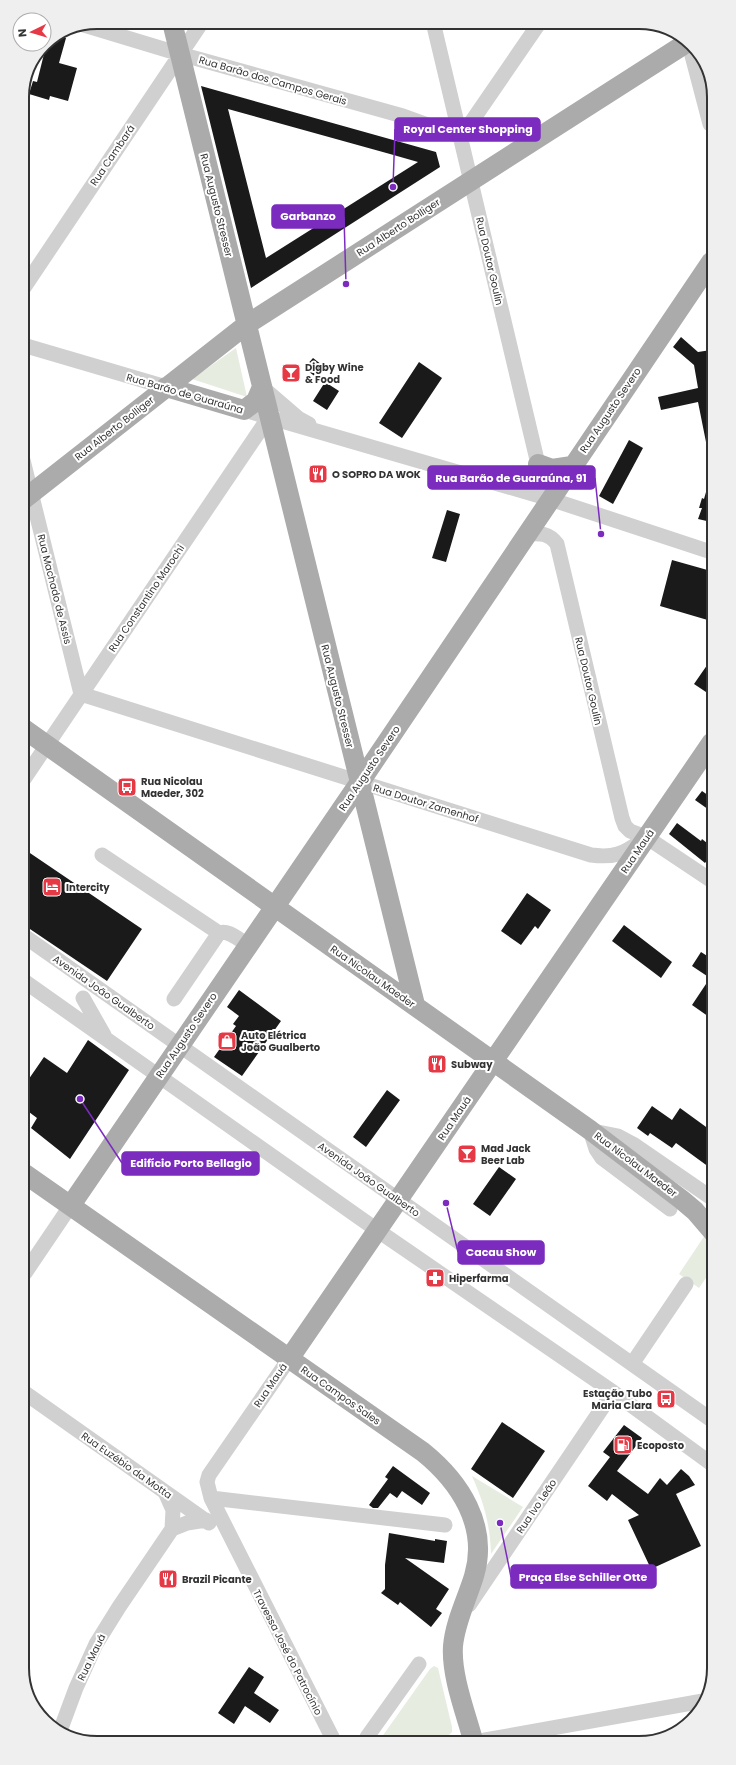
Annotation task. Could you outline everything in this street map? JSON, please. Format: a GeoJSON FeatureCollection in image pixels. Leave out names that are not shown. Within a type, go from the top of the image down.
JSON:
{"type":"FeatureCollection","features":[{"type":"Feature","properties":{"kind":"main road","name":"Rua Augusto Stresser"},"geometry":{"type":"LineString","coordinates":[[174,29],[415,1005]]}},
{"type":"Feature","properties":{"kind":"main road","name":"Rua Alberto Bolliger"},"geometry":{"type":"LineString","coordinates":[[29,495],[246,325],[471,180],[684,46]]}},
{"type":"Feature","properties":{"kind":"main road","name":"Rua Augusto Severo"},"geometry":{"type":"LineString","coordinates":[[71,1205],[360,782],[707,268]]}},
{"type":"Feature","properties":{"kind":"main road"},"geometry":{"type":"LineString","coordinates":[[188,394],[187,380],[189,373],[195,365]]}},
{"type":"Feature","properties":{"kind":"main road","name":"Rua Barão de Guaraúna"},"geometry":{"type":"LineString","coordinates":[[166,387],[244,410]]}},
{"type":"Feature","properties":{"kind":"main road"},"geometry":{"type":"LineString","coordinates":[[244,410],[256,401],[262,387]]}},
{"type":"Feature","properties":{"kind":"main road"},"geometry":{"type":"LineString","coordinates":[[538,464],[552,469],[572,466]]}},
{"type":"Feature","properties":{"kind":"main road","name":"Rua Nicolau Maeder"},"geometry":{"type":"LineString","coordinates":[[29,733],[590,1130],[677,1195],[695,1211],[707,1225]]}},
{"type":"Feature","properties":{"kind":"main road","name":"Rua Mauá"},"geometry":{"type":"LineString","coordinates":[[289,1359],[707,749]]}},
{"type":"Feature","properties":{"kind":"main road","name":"Rua Campos Sales"},"geometry":{"type":"LineString","coordinates":[[29,1177],[423,1452],[440,1467],[459,1489],[472,1515],[476,1527],[478,1549],[474,1575],[459,1621],[453,1646],[455,1669],[472,1736]]}},
{"type":"Feature","properties":{"kind":"street","name":"Rua Barão dos Campos Gerais"},"geometry":{"type":"LineString","coordinates":[[100,29],[180,54],[402,116],[461,137]]}},
{"type":"Feature","properties":{"kind":"street","name":"Rua Cambará"},"geometry":{"type":"LineString","coordinates":[[29,280],[197,29]]}},
{"type":"Feature","properties":{"kind":"street","name":"Rua Doutor Goulin"},"geometry":{"type":"LineString","coordinates":[[435,29],[538,464],[543,484],[550,500]]}},
{"type":"Feature","properties":{"kind":"street"},"geometry":{"type":"LineString","coordinates":[[461,137],[535,29]]}},
{"type":"Feature","properties":{"kind":"street"},"geometry":{"type":"LineString","coordinates":[[692,55],[707,112]]}},
{"type":"Feature","properties":{"kind":"street","name":"Rua Barão de Guaraúna"},"geometry":{"type":"LineString","coordinates":[[29,347],[166,387]]}},
{"type":"Feature","properties":{"kind":"street","name":"Rua Barão de Guaraúna"},"geometry":{"type":"LineString","coordinates":[[262,387],[298,418],[347,440]]}},
{"type":"Feature","properties":{"kind":"street","name":"Rua Barão de Guaraúna"},"geometry":{"type":"LineString","coordinates":[[244,410],[550,500],[707,551]]}},
{"type":"Feature","properties":{"kind":"street","name":"Rua Constantino Marochi"},"geometry":{"type":"LineString","coordinates":[[29,772],[269,417]]}},
{"type":"Feature","properties":{"kind":"street","name":"Rua Machado de Assis"},"geometry":{"type":"LineString","coordinates":[[29,504],[81,694]]}},
{"type":"Feature","properties":{"kind":"street","name":"Rua Doutor Goulin"},"geometry":{"type":"LineString","coordinates":[[527,534],[548,535],[557,544],[622,818],[625,826],[630,831],[646,837]]}},
{"type":"Feature","properties":{"kind":"street","name":"Rua Doutor Zamenhof"},"geometry":{"type":"LineString","coordinates":[[81,694],[591,855],[615,856],[626,851],[646,837]]}},
{"type":"Feature","properties":{"kind":"street"},"geometry":{"type":"LineString","coordinates":[[646,837],[707,878]]}},
{"type":"Feature","properties":{"kind":"street"},"geometry":{"type":"LineString","coordinates":[[102,855],[218,933]]}},
{"type":"Feature","properties":{"kind":"street"},"geometry":{"type":"LineString","coordinates":[[174,999],[218,933],[223,931],[228,932],[248,944]]}},
{"type":"Feature","properties":{"kind":"street","name":"Avenida João Gualberto"},"geometry":{"type":"LineString","coordinates":[[29,939],[707,1418]]}},
{"type":"Feature","properties":{"kind":"street"},"geometry":{"type":"LineString","coordinates":[[29,985],[377,1230],[613,1392],[707,1460]]}},
{"type":"Feature","properties":{"kind":"street"},"geometry":{"type":"LineString","coordinates":[[83,998],[106,1039]]}},
{"type":"Feature","properties":{"kind":"street"},"geometry":{"type":"LineString","coordinates":[[670,1209],[602,1158],[596,1149],[590,1130],[618,1136],[633,1144],[707,1195]]}},
{"type":"Feature","properties":{"kind":"street","name":"Rua Augusto Severo"},"geometry":{"type":"LineString","coordinates":[[29,1267],[71,1205]]}},
{"type":"Feature","properties":{"kind":"street"},"geometry":{"type":"LineString","coordinates":[[632,1364],[686,1284]]}},
{"type":"Feature","properties":{"kind":"street","name":"Rua Mauá"},"geometry":{"type":"LineString","coordinates":[[211,1498],[207,1482],[209,1475],[289,1359]]}},
{"type":"Feature","properties":{"kind":"street","name":"Rua Ivo Leão"},"geometry":{"type":"LineString","coordinates":[[459,1621],[613,1392]]}},
{"type":"Feature","properties":{"kind":"street","name":"Rua Euzébio da Motta"},"geometry":{"type":"LineString","coordinates":[[29,1396],[230,1537]]}},
{"type":"Feature","properties":{"kind":"street"},"geometry":{"type":"LineString","coordinates":[[164,1490],[173,1510],[172,1529],[187,1523],[206,1520]]}},
{"type":"Feature","properties":{"kind":"street"},"geometry":{"type":"LineString","coordinates":[[211,1498],[445,1525]]}},
{"type":"Feature","properties":{"kind":"street","name":"Travessa José do Patrocínio"},"geometry":{"type":"LineString","coordinates":[[211,1498],[331,1736]]}},
{"type":"Feature","properties":{"kind":"street","name":"Rua Mauá"},"geometry":{"type":"LineString","coordinates":[[62,1726],[76,1688],[96,1644],[119,1606],[172,1529]]}},
{"type":"Feature","properties":{"kind":"street"},"geometry":{"type":"LineString","coordinates":[[368,1736],[418,1664]]}},
{"type":"Feature","properties":{"kind":"street"},"geometry":{"type":"LineString","coordinates":[[507,1736],[698,1702]]}},
{"type":"Feature","properties":{"kind":"shaded area"},"geometry":{"type":"Polygon","coordinates":[[[236,348],[247,397],[192,379],[236,348]]]}},
{"type":"Feature","properties":{"kind":"shaded area"},"geometry":{"type":"Polygon","coordinates":[[[707,1232],[707,1277],[699,1288],[679,1274],[707,1232]]]}},
{"type":"Feature","properties":{"kind":"shaded area"},"geometry":{"type":"Polygon","coordinates":[[[472,1476],[523,1507],[491,1554],[486,1514],[472,1476]]]}},
{"type":"Feature","properties":{"kind":"shaded area"},"geometry":{"type":"Polygon","coordinates":[[[434,1666],[438,1668],[452,1732],[445,1736],[383,1736],[430,1669],[434,1666]]]}},
{"type":"Feature","properties":{"kind":"building"},"geometry":{"type":"Polygon","coordinates":[[[66,38],[59,63],[77,68],[68,101],[50,96],[49,100],[29,94],[33,81],[37,82],[44,55],[47,52],[52,52],[52,46],[59,40],[66,38]]]}},
{"type":"Feature","properties":{"kind":"building"},"geometry":{"type":"Polygon","coordinates":[[[201,86],[436,152],[440,167],[251,288],[201,86]],[[228,109],[266,258],[418,162],[228,109]]]}},
{"type":"Feature","properties":{"kind":"building"},"geometry":{"type":"Polygon","coordinates":[[[681,337],[698,352],[707,351],[707,442],[698,402],[661,410],[658,397],[698,388],[694,365],[673,347],[681,337]]]}},
{"type":"Feature","properties":{"kind":"building"},"geometry":{"type":"Polygon","coordinates":[[[313,358],[326,368],[317,378],[304,368],[313,358]]]}},
{"type":"Feature","properties":{"kind":"building"},"geometry":{"type":"Polygon","coordinates":[[[419,362],[442,378],[402,438],[379,423],[419,362]]]}},
{"type":"Feature","properties":{"kind":"building"},"geometry":{"type":"Polygon","coordinates":[[[325,382],[339,391],[327,410],[313,401],[325,382]]]}},
{"type":"Feature","properties":{"kind":"building"},"geometry":{"type":"Polygon","coordinates":[[[629,440],[643,448],[613,504],[599,496],[629,440]]]}},
{"type":"Feature","properties":{"kind":"building"},"geometry":{"type":"Polygon","coordinates":[[[707,488],[707,521],[698,519],[702,508],[699,508],[702,498],[704,499],[707,488]]]}},
{"type":"Feature","properties":{"kind":"building"},"geometry":{"type":"Polygon","coordinates":[[[447,510],[460,514],[446,562],[432,558],[447,510]]]}},
{"type":"Feature","properties":{"kind":"building"},"geometry":{"type":"Polygon","coordinates":[[[672,560],[707,570],[707,620],[660,606],[672,560]]]}},
{"type":"Feature","properties":{"kind":"building"},"geometry":{"type":"Polygon","coordinates":[[[707,665],[707,693],[694,684],[707,665]]]}},
{"type":"Feature","properties":{"kind":"building"},"geometry":{"type":"Polygon","coordinates":[[[702,791],[707,794],[707,808],[695,800],[702,791]]]}},
{"type":"Feature","properties":{"kind":"building"},"geometry":{"type":"Polygon","coordinates":[[[677,823],[701,841],[702,839],[707,843],[707,860],[705,863],[669,834],[677,823]]]}},
{"type":"Feature","properties":{"kind":"building","name":"Intercity"},"geometry":{"type":"Polygon","coordinates":[[[29,852],[142,929],[107,981],[29,928],[29,852]]]}},
{"type":"Feature","properties":{"kind":"building"},"geometry":{"type":"Polygon","coordinates":[[[527,893],[551,910],[538,929],[535,926],[521,945],[501,931],[527,893]]]}},
{"type":"Feature","properties":{"kind":"building"},"geometry":{"type":"Polygon","coordinates":[[[624,925],[672,962],[661,978],[612,941],[624,925]]]}},
{"type":"Feature","properties":{"kind":"building"},"geometry":{"type":"Polygon","coordinates":[[[701,952],[707,956],[707,976],[692,966],[701,952]]]}},
{"type":"Feature","properties":{"kind":"building"},"geometry":{"type":"Polygon","coordinates":[[[707,982],[707,1016],[692,1005],[707,982]]]}},
{"type":"Feature","properties":{"kind":"building"},"geometry":{"type":"Polygon","coordinates":[[[239,990],[281,1021],[242,1076],[214,1057],[236,1026],[233,1024],[239,1016],[227,1007],[239,990]]]}},
{"type":"Feature","properties":{"kind":"building"},"geometry":{"type":"Polygon","coordinates":[[[88,1040],[129,1070],[70,1159],[31,1128],[37,1118],[29,1112],[29,1079],[44,1057],[67,1073],[88,1040]]]}},
{"type":"Feature","properties":{"kind":"building"},"geometry":{"type":"Polygon","coordinates":[[[387,1090],[400,1100],[366,1147],[353,1137],[387,1090]]]}},
{"type":"Feature","properties":{"kind":"building"},"geometry":{"type":"Polygon","coordinates":[[[652,1106],[672,1120],[680,1108],[707,1128],[707,1166],[676,1143],[672,1148],[650,1133],[648,1136],[637,1128],[652,1106]]]}},
{"type":"Feature","properties":{"kind":"building"},"geometry":{"type":"Polygon","coordinates":[[[499,1167],[516,1179],[490,1216],[473,1204],[499,1167]]]}},
{"type":"Feature","properties":{"kind":"building"},"geometry":{"type":"Polygon","coordinates":[[[502,1422],[545,1451],[513,1498],[471,1469],[502,1422]]]}},
{"type":"Feature","properties":{"kind":"building"},"geometry":{"type":"Polygon","coordinates":[[[624,1425],[642,1438],[617,1471],[648,1494],[660,1478],[667,1485],[681,1469],[689,1476],[695,1485],[676,1494],[701,1546],[651,1569],[628,1520],[639,1515],[612,1494],[607,1501],[588,1486],[610,1457],[603,1452],[624,1425]]]}},
{"type":"Feature","properties":{"kind":"building"},"geometry":{"type":"Polygon","coordinates":[[[393,1466],[430,1493],[422,1505],[402,1491],[397,1498],[390,1493],[378,1508],[373,1508],[369,1505],[388,1479],[385,1477],[393,1466]]]}},
{"type":"Feature","properties":{"kind":"building"},"geometry":{"type":"Polygon","coordinates":[[[389,1533],[435,1541],[435,1539],[447,1541],[444,1563],[405,1558],[449,1589],[436,1609],[442,1613],[431,1627],[400,1602],[398,1605],[381,1593],[385,1589],[385,1565],[389,1533]]]}},
{"type":"Feature","properties":{"kind":"building"},"geometry":{"type":"Polygon","coordinates":[[[249,1667],[264,1677],[254,1693],[279,1710],[270,1723],[245,1706],[234,1724],[218,1713],[249,1667]]]}},
{"type":"Feature","properties":{"kind":"place","name":"Royal Center Shopping"},"geometry":{"type":"Point","coordinates":[393,187]}},
{"type":"Feature","properties":{"kind":"place","name":"Garbanzo"},"geometry":{"type":"Point","coordinates":[346,284]}},
{"type":"Feature","properties":{"kind":"place","name":"Digby Wine & Food"},"geometry":{"type":"Point","coordinates":[291,373]}},
{"type":"Feature","properties":{"kind":"place","name":"O SOPRO DA WOK"},"geometry":{"type":"Point","coordinates":[318,474]}},
{"type":"Feature","properties":{"kind":"place","name":"Rua Barão de Guaraúna, 91"},"geometry":{"type":"Point","coordinates":[601,534]}},
{"type":"Feature","properties":{"kind":"place","name":"Rua Nicolau Maeder, 302"},"geometry":{"type":"Point","coordinates":[127,787]}},
{"type":"Feature","properties":{"kind":"place","name":"Intercity"},"geometry":{"type":"Point","coordinates":[52,887]}},
{"type":"Feature","properties":{"kind":"place","name":"Auto Elétrica João Gualberto"},"geometry":{"type":"Point","coordinates":[227,1041]}},
{"type":"Feature","properties":{"kind":"place","name":"Subway"},"geometry":{"type":"Point","coordinates":[437,1064]}},
{"type":"Feature","properties":{"kind":"place","name":"Edifício Porto Bellagio"},"geometry":{"type":"Point","coordinates":[80,1099]}},
{"type":"Feature","properties":{"kind":"place","name":"Mad Jack Beer Lab"},"geometry":{"type":"Point","coordinates":[467,1154]}},
{"type":"Feature","properties":{"kind":"place","name":"Cacau Show"},"geometry":{"type":"Point","coordinates":[446,1203]}},
{"type":"Feature","properties":{"kind":"place","name":"Hiperfarma"},"geometry":{"type":"Point","coordinates":[435,1278]}},
{"type":"Feature","properties":{"kind":"place","name":"Estação Tubo Maria Clara"},"geometry":{"type":"Point","coordinates":[666,1399]}},
{"type":"Feature","properties":{"kind":"place","name":"Ecoposto"},"geometry":{"type":"Point","coordinates":[623,1445]}},
{"type":"Feature","properties":{"kind":"place","name":"Praça Else Schiller Otte"},"geometry":{"type":"Point","coordinates":[500,1523]}},
{"type":"Feature","properties":{"kind":"place","name":"Brazil Picante"},"geometry":{"type":"Point","coordinates":[168,1579]}}]}
